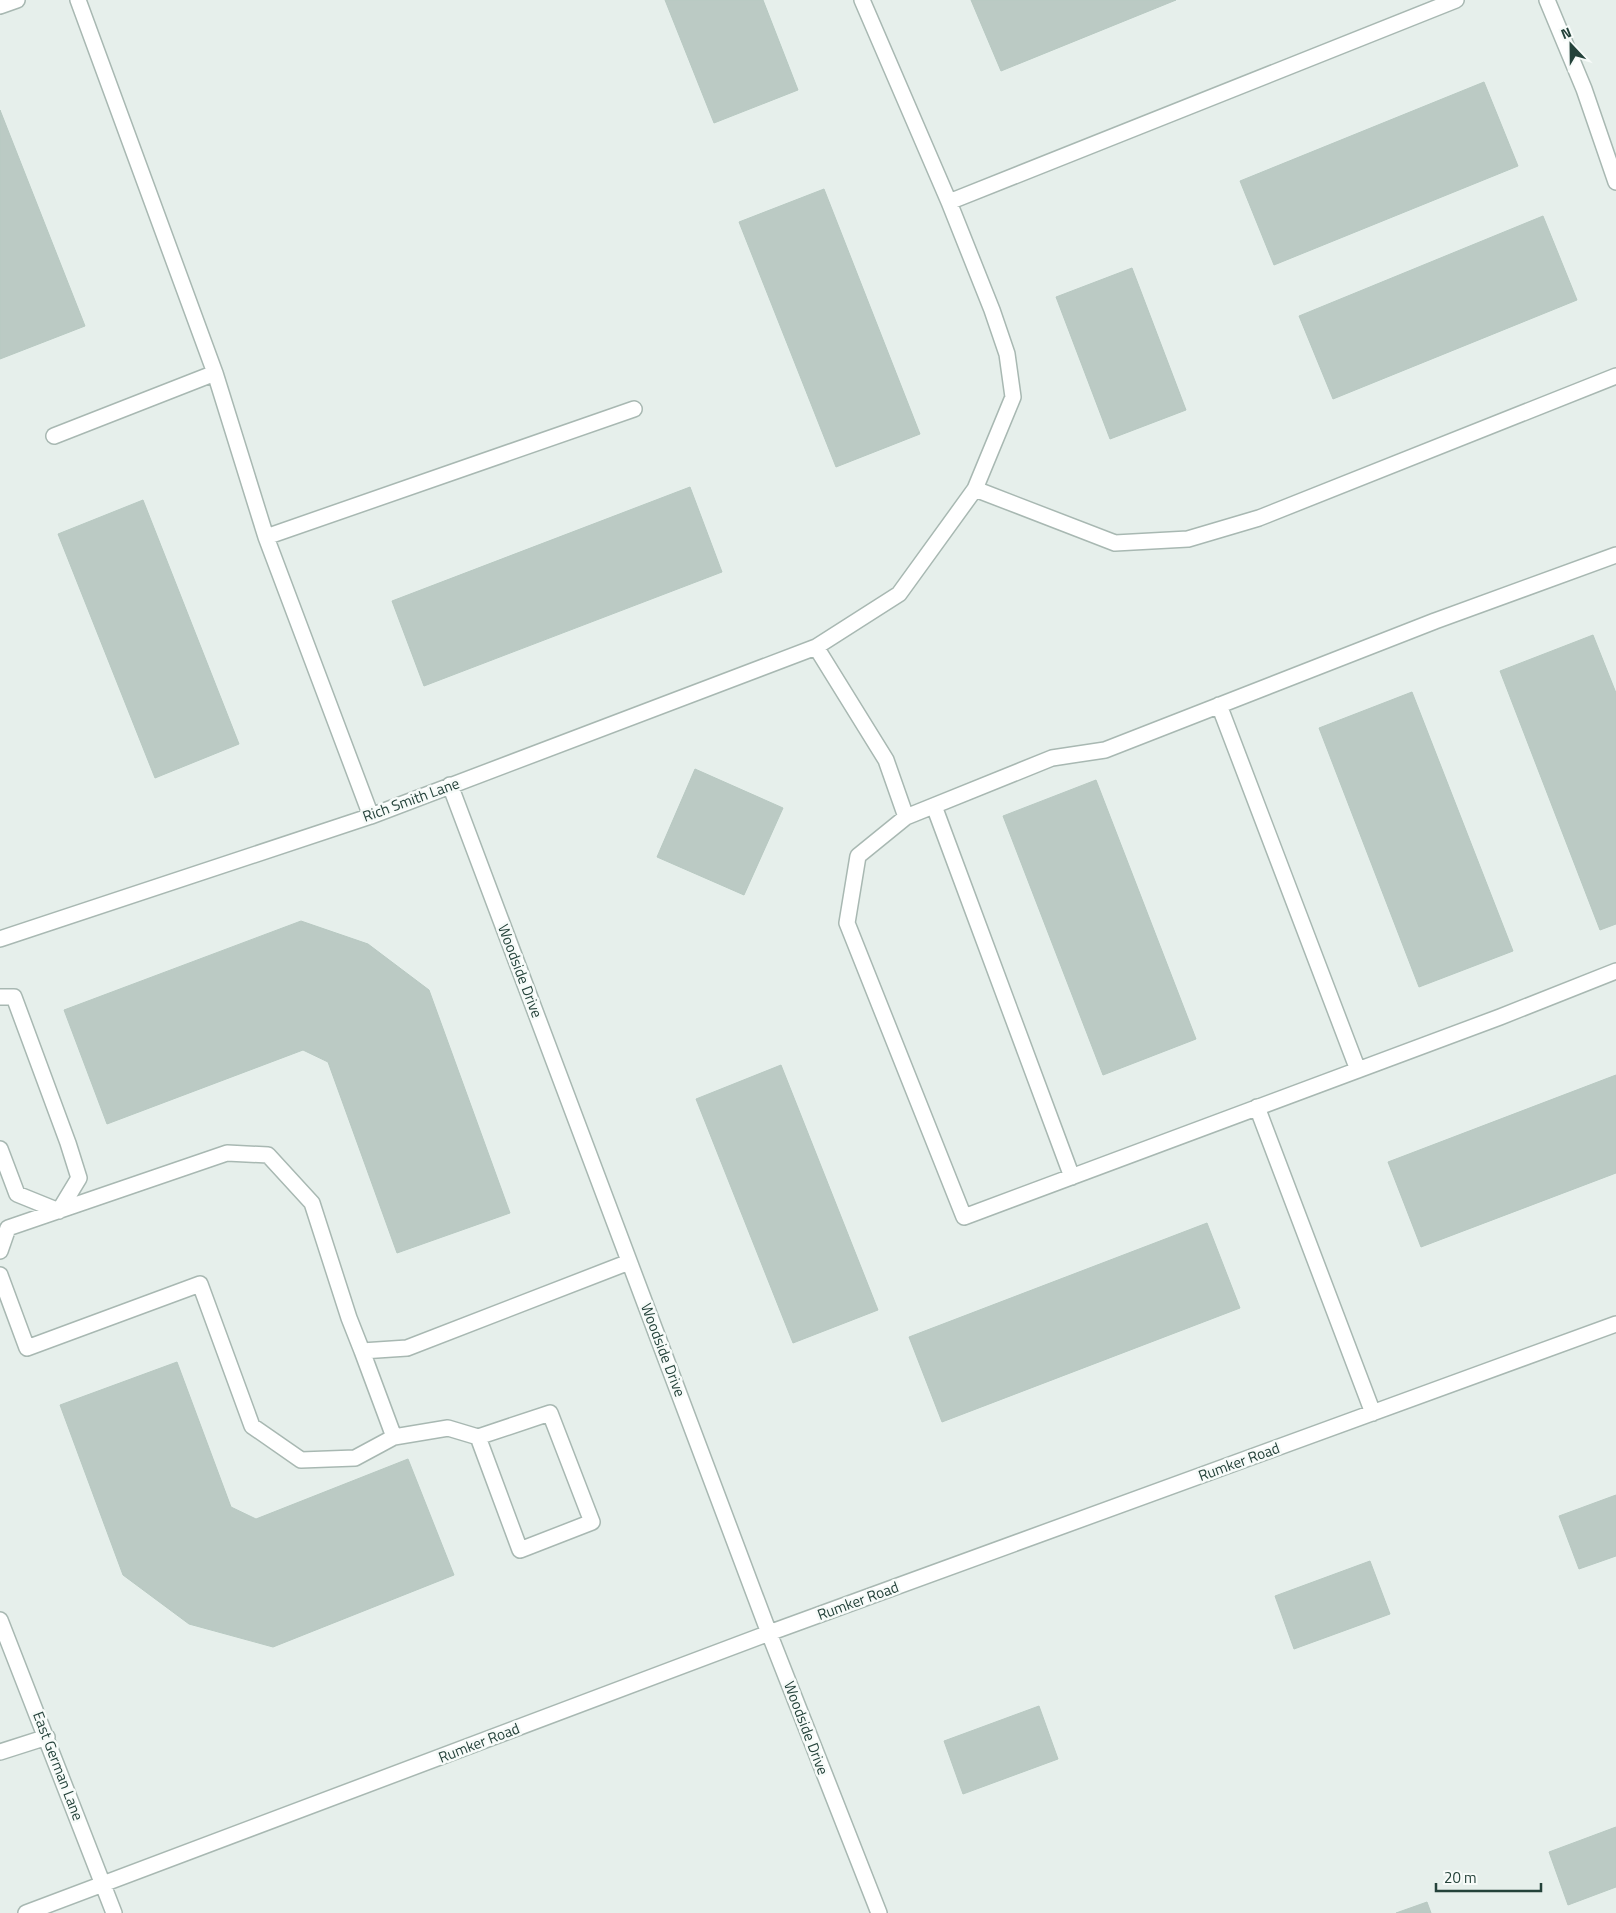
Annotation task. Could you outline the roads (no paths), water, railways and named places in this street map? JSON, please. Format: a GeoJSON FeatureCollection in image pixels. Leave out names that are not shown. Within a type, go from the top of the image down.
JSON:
{"type":"FeatureCollection","features":[{"type":"Feature","properties":{"kind":"street"},"geometry":{"type":"LineString","coordinates":[[0,6],[17,0]]}},
{"type":"Feature","properties":{"kind":"street"},"geometry":{"type":"LineString","coordinates":[[78,0],[215,373],[266,537],[371,816]]}},
{"type":"Feature","properties":{"kind":"street","name":"Rich Smith Lane"},"geometry":{"type":"LineString","coordinates":[[0,939],[371,816],[816,647],[899,594],[975,489],[1012,397],[1007,354],[992,310],[949,202],[862,0]]}},
{"type":"Feature","properties":{"kind":"street"},"geometry":{"type":"LineString","coordinates":[[949,202],[1456,0]]}},
{"type":"Feature","properties":{"kind":"street"},"geometry":{"type":"LineString","coordinates":[[1547,0],[1584,89],[1616,182]]}},
{"type":"Feature","properties":{"kind":"street"},"geometry":{"type":"LineString","coordinates":[[54,436],[215,373]]}},
{"type":"Feature","properties":{"kind":"street"},"geometry":{"type":"LineString","coordinates":[[975,489],[1115,542],[1188,539],[1259,518],[1616,376]]}},
{"type":"Feature","properties":{"kind":"street"},"geometry":{"type":"LineString","coordinates":[[266,537],[634,409]]}},
{"type":"Feature","properties":{"kind":"street"},"geometry":{"type":"LineString","coordinates":[[1616,555],[1435,622],[1105,750],[1052,758],[906,818],[858,856],[847,923],[964,1217],[1358,1070],[1616,971]]}},
{"type":"Feature","properties":{"kind":"street"},"geometry":{"type":"LineString","coordinates":[[816,647],[886,760],[906,818]]}},
{"type":"Feature","properties":{"kind":"street"},"geometry":{"type":"LineString","coordinates":[[1219,706],[1358,1070]]}},
{"type":"Feature","properties":{"kind":"street","name":"Woodside Drive"},"geometry":{"type":"LineString","coordinates":[[450,785],[769,1633],[879,1913]]}},
{"type":"Feature","properties":{"kind":"street"},"geometry":{"type":"LineString","coordinates":[[934,806],[1072,1177]]}},
{"type":"Feature","properties":{"kind":"street"},"geometry":{"type":"LineString","coordinates":[[0,997],[14,997],[79,1178],[59,1211]]}},
{"type":"Feature","properties":{"kind":"street"},"geometry":{"type":"LineString","coordinates":[[1257,1107],[1373,1413]]}},
{"type":"Feature","properties":{"kind":"street"},"geometry":{"type":"LineString","coordinates":[[0,1149],[17,1194],[59,1211]]}},
{"type":"Feature","properties":{"kind":"street"},"geometry":{"type":"LineString","coordinates":[[0,1251],[8,1228],[227,1153],[268,1156],[312,1203],[348,1318],[394,1437]]}},
{"type":"Feature","properties":{"kind":"street"},"geometry":{"type":"LineString","coordinates":[[362,1351],[407,1348],[629,1262]]}},
{"type":"Feature","properties":{"kind":"street"},"geometry":{"type":"LineString","coordinates":[[0,1275],[27,1348],[200,1284],[252,1426],[301,1460],[355,1458],[394,1437],[448,1428],[478,1437],[550,1413],[592,1522],[520,1550],[478,1437]]}},
{"type":"Feature","properties":{"kind":"street","name":"Rumker Road"},"geometry":{"type":"LineString","coordinates":[[26,1913],[769,1633],[1616,1324]]}},
{"type":"Feature","properties":{"kind":"street","name":"East German Lane"},"geometry":{"type":"LineString","coordinates":[[0,1620],[114,1913]]}},
{"type":"Feature","properties":{"kind":"street"},"geometry":{"type":"LineString","coordinates":[[0,1752],[47,1737]]}}]}
